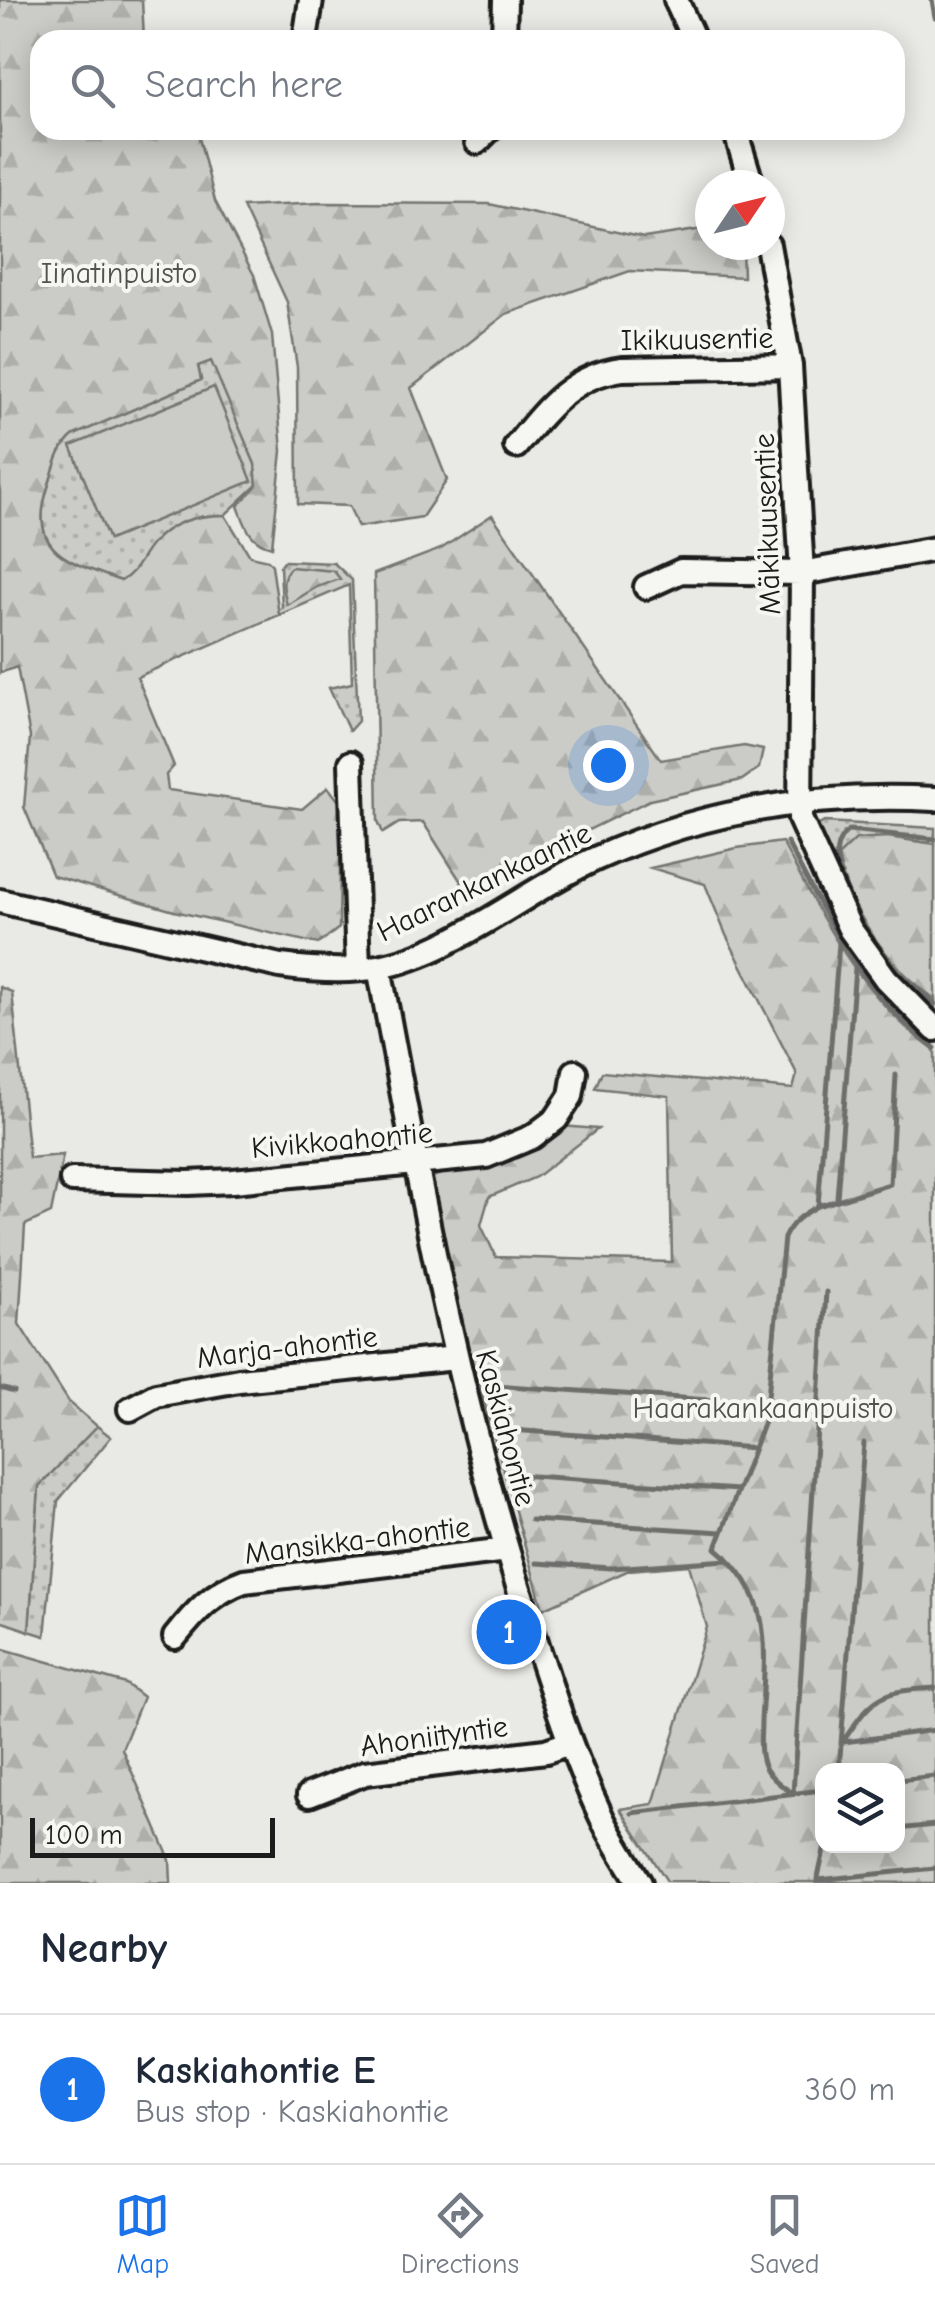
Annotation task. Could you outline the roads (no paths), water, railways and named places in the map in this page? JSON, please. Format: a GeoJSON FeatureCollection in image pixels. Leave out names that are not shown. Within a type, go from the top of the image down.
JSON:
{"type":"FeatureCollection","features":[{"type":"Feature","properties":{"kind":"street"},"geometry":{"type":"LineString","coordinates":[[306,30],[311,0]]}},
{"type":"Feature","properties":{"kind":"street"},"geometry":{"type":"LineString","coordinates":[[504,30],[506,0]]}},
{"type":"Feature","properties":{"kind":"street"},"geometry":{"type":"LineString","coordinates":[[676,0],[690,30]]}},
{"type":"Feature","properties":{"kind":"street"},"geometry":{"type":"LineString","coordinates":[[739,140],[748,170]]}},
{"type":"Feature","properties":{"kind":"street","name":"Mäkikuusentie"},"geometry":{"type":"LineString","coordinates":[[771,260],[790,366],[802,573],[800,819],[850,929],[886,979],[935,1029]]}},
{"type":"Feature","properties":{"kind":"street","name":"Ikikuusentie"},"geometry":{"type":"LineString","coordinates":[[516,446],[544,411],[596,372],[622,368],[790,366]]}},
{"type":"Feature","properties":{"kind":"street"},"geometry":{"type":"LineString","coordinates":[[646,587],[681,571],[802,573],[935,550]]}},
{"type":"Feature","properties":{"kind":"street","name":"Kaskiahontie"},"geometry":{"type":"LineString","coordinates":[[351,763],[368,968],[456,1358],[506,1550],[569,1743],[603,1820],[640,1883]]}},
{"type":"Feature","properties":{"kind":"street","name":"Haarankankaantie"},"geometry":{"type":"LineString","coordinates":[[0,901],[280,966],[368,968],[418,955],[594,859],[694,821],[800,802],[882,796],[935,799]]}},
{"type":"Feature","properties":{"kind":"street","name":"Kivikkoahontie"},"geometry":{"type":"LineString","coordinates":[[72,1180],[188,1183],[486,1156],[532,1137],[564,1110],[575,1072]]}},
{"type":"Feature","properties":{"kind":"street","name":"Marja-ahontie"},"geometry":{"type":"LineString","coordinates":[[130,1410],[156,1395],[239,1380],[456,1358]]}},
{"type":"Feature","properties":{"kind":"street","name":"Mansikka-ahontie"},"geometry":{"type":"LineString","coordinates":[[175,1638],[203,1604],[227,1587],[244,1582],[506,1550]]}},
{"type":"Feature","properties":{"kind":"street","name":"Ahoniityntie"},"geometry":{"type":"LineString","coordinates":[[308,1795],[364,1772],[546,1751],[569,1743]]}},
{"type":"Feature","properties":{"kind":"waterway"},"geometry":{"type":"LineString","coordinates":[[932,0],[935,17]]}},
{"type":"Feature","properties":{"kind":"waterway"},"geometry":{"type":"LineString","coordinates":[[935,839],[849,830],[839,842],[836,857],[845,892],[875,943],[895,969],[935,1004]]}},
{"type":"Feature","properties":{"kind":"waterway"},"geometry":{"type":"LineString","coordinates":[[787,842],[832,927],[867,980],[935,1048]]}},
{"type":"Feature","properties":{"kind":"waterway"},"geometry":{"type":"LineString","coordinates":[[793,1794],[771,1776],[761,1757],[764,1649],[758,1606],[749,1586],[716,1548],[766,1416],[784,1238],[794,1223],[818,1206],[839,943]]}},
{"type":"Feature","properties":{"kind":"waterway"},"geometry":{"type":"LineString","coordinates":[[837,1198],[855,968]]}},
{"type":"Feature","properties":{"kind":"waterway"},"geometry":{"type":"LineString","coordinates":[[818,1206],[890,1184],[896,1075]]}},
{"type":"Feature","properties":{"kind":"waterway"},"geometry":{"type":"LineString","coordinates":[[793,1793],[826,1292]]}},
{"type":"Feature","properties":{"kind":"waterway"},"geometry":{"type":"LineString","coordinates":[[494,1385],[767,1404]]}},
{"type":"Feature","properties":{"kind":"waterway"},"geometry":{"type":"LineString","coordinates":[[0,1388],[14,1392]]}},
{"type":"Feature","properties":{"kind":"waterway"},"geometry":{"type":"LineString","coordinates":[[766,1416],[818,1414]]}},
{"type":"Feature","properties":{"kind":"waterway"},"geometry":{"type":"LineString","coordinates":[[498,1429],[754,1448]]}},
{"type":"Feature","properties":{"kind":"waterway"},"geometry":{"type":"LineString","coordinates":[[840,1763],[864,1443]]}},
{"type":"Feature","properties":{"kind":"waterway"},"geometry":{"type":"LineString","coordinates":[[518,1475],[738,1490]]}},
{"type":"Feature","properties":{"kind":"waterway"},"geometry":{"type":"LineString","coordinates":[[531,1520],[722,1532]]}},
{"type":"Feature","properties":{"kind":"waterway"},"geometry":{"type":"LineString","coordinates":[[536,1563],[611,1568],[728,1560]]}},
{"type":"Feature","properties":{"kind":"waterway"},"geometry":{"type":"LineString","coordinates":[[844,1740],[863,1713],[880,1698],[935,1688]]}},
{"type":"Feature","properties":{"kind":"waterway"},"geometry":{"type":"LineString","coordinates":[[844,1742],[935,1730]]}},
{"type":"Feature","properties":{"kind":"waterway"},"geometry":{"type":"LineString","coordinates":[[905,1779],[935,1776]]}},
{"type":"Feature","properties":{"kind":"waterway"},"geometry":{"type":"LineString","coordinates":[[632,1813],[815,1791]]}},
{"type":"Feature","properties":{"kind":"waterway"},"geometry":{"type":"LineString","coordinates":[[905,1828],[935,1825]]}},
{"type":"Feature","properties":{"kind":"waterway"},"geometry":{"type":"LineString","coordinates":[[817,1882],[823,1853]]}},
{"type":"Feature","properties":{"kind":"waterway"},"geometry":{"type":"LineString","coordinates":[[818,1880],[935,1868]]}},
{"type":"Feature","properties":{"kind":"place","name":"Kaskiahontie E"},"geometry":{"type":"Point","coordinates":[509,1632]}},
{"type":"Feature","properties":{"kind":"park label","name":"Iinatinpuisto"},"geometry":{"type":"Point","coordinates":[119,273]}},
{"type":"Feature","properties":{"kind":"park label","name":"Haarakankaanpuisto"},"geometry":{"type":"Point","coordinates":[763,1408]}}]}
